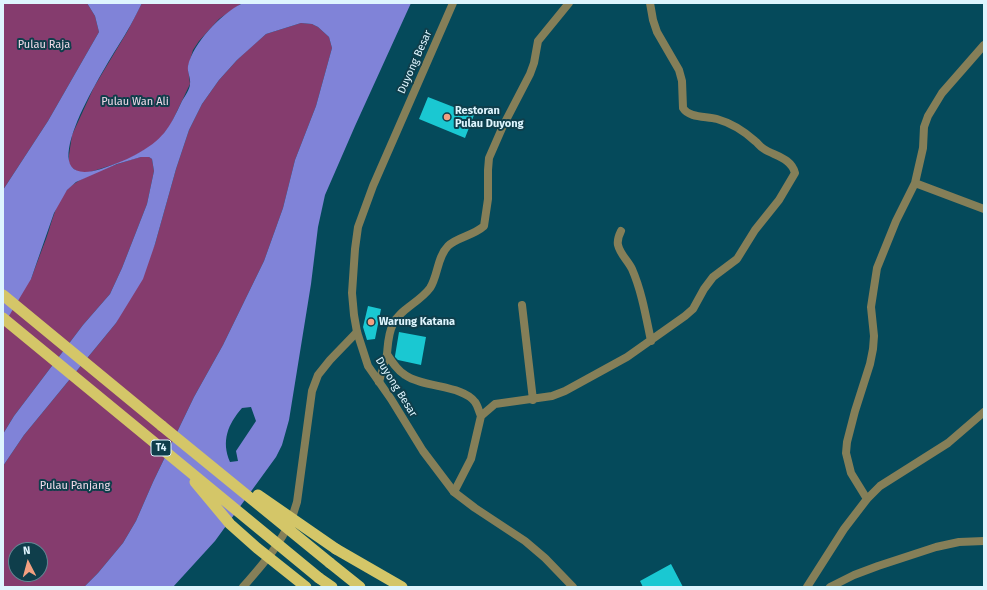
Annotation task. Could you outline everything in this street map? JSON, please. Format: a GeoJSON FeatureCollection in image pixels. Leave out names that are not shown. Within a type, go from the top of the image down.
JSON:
{"type":"FeatureCollection","features":[{"type":"Feature","properties":{"kind":"highway","name":"T4"},"geometry":{"type":"LineString","coordinates":[[3,295],[360,587]]}},
{"type":"Feature","properties":{"kind":"highway","name":"T4"},"geometry":{"type":"LineString","coordinates":[[3,318],[332,587]]}},
{"type":"Feature","properties":{"kind":"highway"},"geometry":{"type":"LineString","coordinates":[[162,426],[280,512],[336,549],[402,587]]}},
{"type":"Feature","properties":{"kind":"highway"},"geometry":{"type":"LineString","coordinates":[[178,461],[230,524],[306,587]]}},
{"type":"Feature","properties":{"kind":"street","name":"Duyong Besar"},"geometry":{"type":"LineString","coordinates":[[454,3],[373,186],[358,227],[352,293],[357,332],[368,366],[423,451],[454,492],[475,508],[526,541],[573,587]]}},
{"type":"Feature","properties":{"kind":"street"},"geometry":{"type":"LineString","coordinates":[[379,382],[387,354],[389,334],[393,323],[423,296],[430,287],[442,254],[447,247],[453,242],[477,232],[484,226],[488,199],[489,158],[503,126],[530,74],[534,63],[538,41],[569,3]]}},
{"type":"Feature","properties":{"kind":"street"},"geometry":{"type":"LineString","coordinates":[[481,416],[495,404],[533,400],[552,396],[565,391],[627,357],[651,341],[692,309],[713,277],[737,259],[755,230],[779,200],[795,173],[793,167],[786,159],[763,148],[732,124],[706,116],[688,114],[685,112],[683,108],[682,80],[679,70],[657,32],[650,3]]}},
{"type":"Feature","properties":{"kind":"street"},"geometry":{"type":"LineString","coordinates":[[867,499],[851,473],[846,453],[847,442],[871,357],[874,336],[871,307],[877,268],[896,221],[916,183],[924,148],[924,127],[928,116],[942,93],[984,45]]}},
{"type":"Feature","properties":{"kind":"street"},"geometry":{"type":"LineString","coordinates":[[916,183],[984,209]]}},
{"type":"Feature","properties":{"kind":"street"},"geometry":{"type":"LineString","coordinates":[[621,231],[618,238],[618,245],[632,268],[637,282],[651,341]]}},
{"type":"Feature","properties":{"kind":"street"},"geometry":{"type":"LineString","coordinates":[[522,305],[533,400]]}},
{"type":"Feature","properties":{"kind":"street"},"geometry":{"type":"LineString","coordinates":[[243,587],[263,565],[281,540],[293,517],[298,495],[312,391],[318,375],[338,351],[357,332]]}},
{"type":"Feature","properties":{"kind":"street"},"geometry":{"type":"LineString","coordinates":[[387,354],[397,368],[406,376],[435,386],[454,389],[466,394],[475,402],[481,416],[471,459],[454,492]]}},
{"type":"Feature","properties":{"kind":"street"},"geometry":{"type":"LineString","coordinates":[[807,587],[844,529],[867,499],[880,486],[948,443],[984,412]]}},
{"type":"Feature","properties":{"kind":"street"},"geometry":{"type":"LineString","coordinates":[[830,587],[854,575],[936,547],[959,542],[984,541]]}},
{"type":"Feature","properties":{"kind":"green space","name":"Pulau Raja"},"geometry":{"type":"Polygon","coordinates":[[[3,3],[87,3],[95,16],[99,32],[48,121],[3,190],[3,3]]]}},
{"type":"Feature","properties":{"kind":"green space","name":"Pulau Wan Ali"},"geometry":{"type":"Polygon","coordinates":[[[142,3],[242,3],[219,19],[193,50],[188,67],[190,84],[170,126],[158,141],[125,161],[90,172],[78,172],[71,167],[69,163],[72,135],[94,87],[127,32],[142,3]]]}},
{"type":"Feature","properties":{"kind":"green space","name":"Pulau Panjang"},"geometry":{"type":"Polygon","coordinates":[[[301,23],[312,24],[318,27],[329,37],[332,48],[316,106],[295,160],[283,208],[264,261],[223,345],[194,397],[136,521],[123,543],[84,587],[3,587],[3,466],[24,435],[116,323],[155,244],[176,169],[189,130],[202,104],[219,80],[237,60],[266,34],[301,23]]]}},
{"type":"Feature","properties":{"kind":"green space"},"geometry":{"type":"Polygon","coordinates":[[[141,157],[149,157],[152,159],[154,171],[147,204],[122,268],[110,294],[83,325],[14,416],[3,434],[3,228],[31,279],[56,208],[66,191],[72,185],[90,175],[141,157]]]}},
{"type":"Feature","properties":{"kind":"water"},"geometry":{"type":"Polygon","coordinates":[[[253,2],[411,3],[325,195],[318,227],[311,284],[289,420],[282,445],[276,457],[215,541],[173,587],[84,587],[123,543],[136,521],[194,397],[223,345],[264,261],[283,208],[295,160],[316,106],[332,48],[329,37],[318,27],[312,24],[301,23],[266,34],[237,60],[219,80],[202,104],[189,130],[143,279],[116,323],[24,435],[3,466],[3,434],[14,416],[83,325],[110,294],[122,268],[147,204],[154,171],[152,159],[149,157],[141,157],[117,164],[76,182],[67,190],[54,213],[31,279],[3,326],[3,190],[48,121],[99,32],[95,16],[87,3],[142,3],[92,91],[79,118],[70,142],[69,161],[78,171],[101,169],[118,163],[145,150],[159,139],[169,126],[189,88],[190,82],[188,66],[196,48],[217,22],[241,4],[253,2]],[[251,407],[242,408],[233,420],[227,433],[226,440],[227,454],[230,462],[238,461],[236,451],[256,421],[251,407]]]}},
{"type":"Feature","properties":{"kind":"building","name":"Restoran Pulau Duyong"},"geometry":{"type":"Polygon","coordinates":[[[428,97],[474,115],[465,138],[419,119],[428,97]]]}},
{"type":"Feature","properties":{"kind":"building","name":"Warung Katana"},"geometry":{"type":"Polygon","coordinates":[[[368,306],[381,309],[375,339],[367,340],[363,327],[368,306]]]}},
{"type":"Feature","properties":{"kind":"building"},"geometry":{"type":"Polygon","coordinates":[[[399,332],[426,337],[421,365],[398,360],[395,357],[399,332]]]}},
{"type":"Feature","properties":{"kind":"building"},"geometry":{"type":"Polygon","coordinates":[[[671,564],[683,587],[643,587],[640,581],[671,564]]]}},
{"type":"Feature","properties":{"kind":"place","name":"Restoran Pulau Duyong"},"geometry":{"type":"Point","coordinates":[447,117]}},
{"type":"Feature","properties":{"kind":"place","name":"Warung Katana"},"geometry":{"type":"Point","coordinates":[371,322]}}]}
